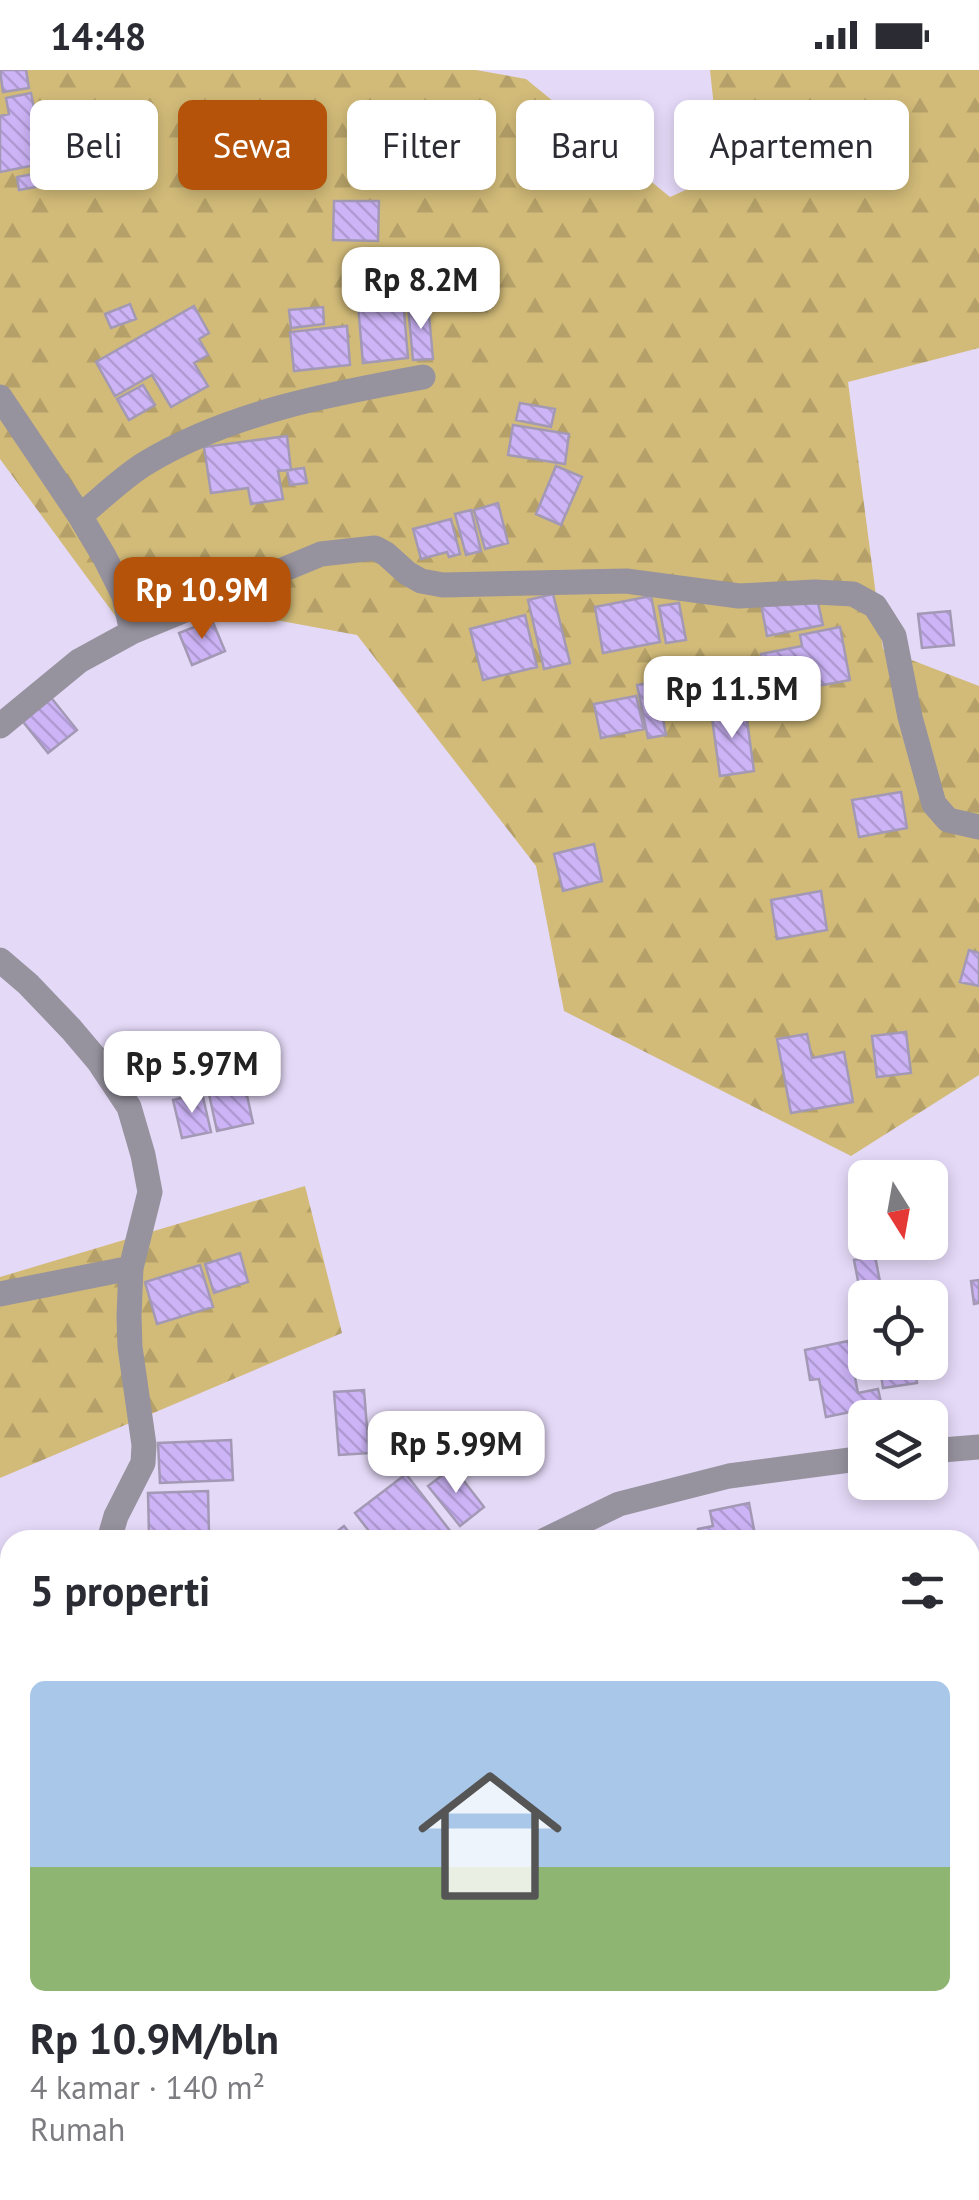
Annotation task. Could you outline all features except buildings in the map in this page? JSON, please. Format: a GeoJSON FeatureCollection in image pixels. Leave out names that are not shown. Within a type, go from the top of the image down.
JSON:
{"type":"FeatureCollection","features":[{"type":"Feature","properties":{"kind":"street"},"geometry":{"type":"LineString","coordinates":[[80,516],[144,465],[193,438],[336,393],[423,377]]}},
{"type":"Feature","properties":{"kind":"street"},"geometry":{"type":"LineString","coordinates":[[0,397],[106,558],[124,596],[132,632]]}},
{"type":"Feature","properties":{"kind":"street"},"geometry":{"type":"LineString","coordinates":[[0,726],[79,661],[132,632],[321,554],[375,548],[421,582],[443,585],[626,581],[740,596],[853,594],[875,606],[894,636],[910,718],[934,804],[948,820],[979,827]]}},
{"type":"Feature","properties":{"kind":"street"},"geometry":{"type":"LineString","coordinates":[[0,960],[71,1029],[129,1107],[150,1192],[131,1268],[130,1347],[144,1445],[143,1464],[112,1530]]}},
{"type":"Feature","properties":{"kind":"street"},"geometry":{"type":"LineString","coordinates":[[0,1294],[131,1268]]}},
{"type":"Feature","properties":{"kind":"street"},"geometry":{"type":"LineString","coordinates":[[948,1450],[979,1447]]}},
{"type":"Feature","properties":{"kind":"street"},"geometry":{"type":"LineString","coordinates":[[565,1530],[619,1504],[730,1476],[848,1460]]}},
{"type":"Feature","properties":{"kind":"green space"},"geometry":{"type":"Polygon","coordinates":[[[0,70],[476,70],[526,79],[552,100],[516,100],[516,190],[654,190],[654,184],[670,197],[686,190],[909,190],[909,100],[713,100],[710,70],[979,70],[979,348],[848,382],[883,649],[979,686],[979,1075],[851,1156],[564,1011],[536,866],[357,635],[233,612],[122,625],[0,459],[0,70]]]}},
{"type":"Feature","properties":{"kind":"green space"},"geometry":{"type":"Polygon","coordinates":[[[305,1186],[342,1333],[0,1478],[0,1277],[305,1186]]]}}]}
